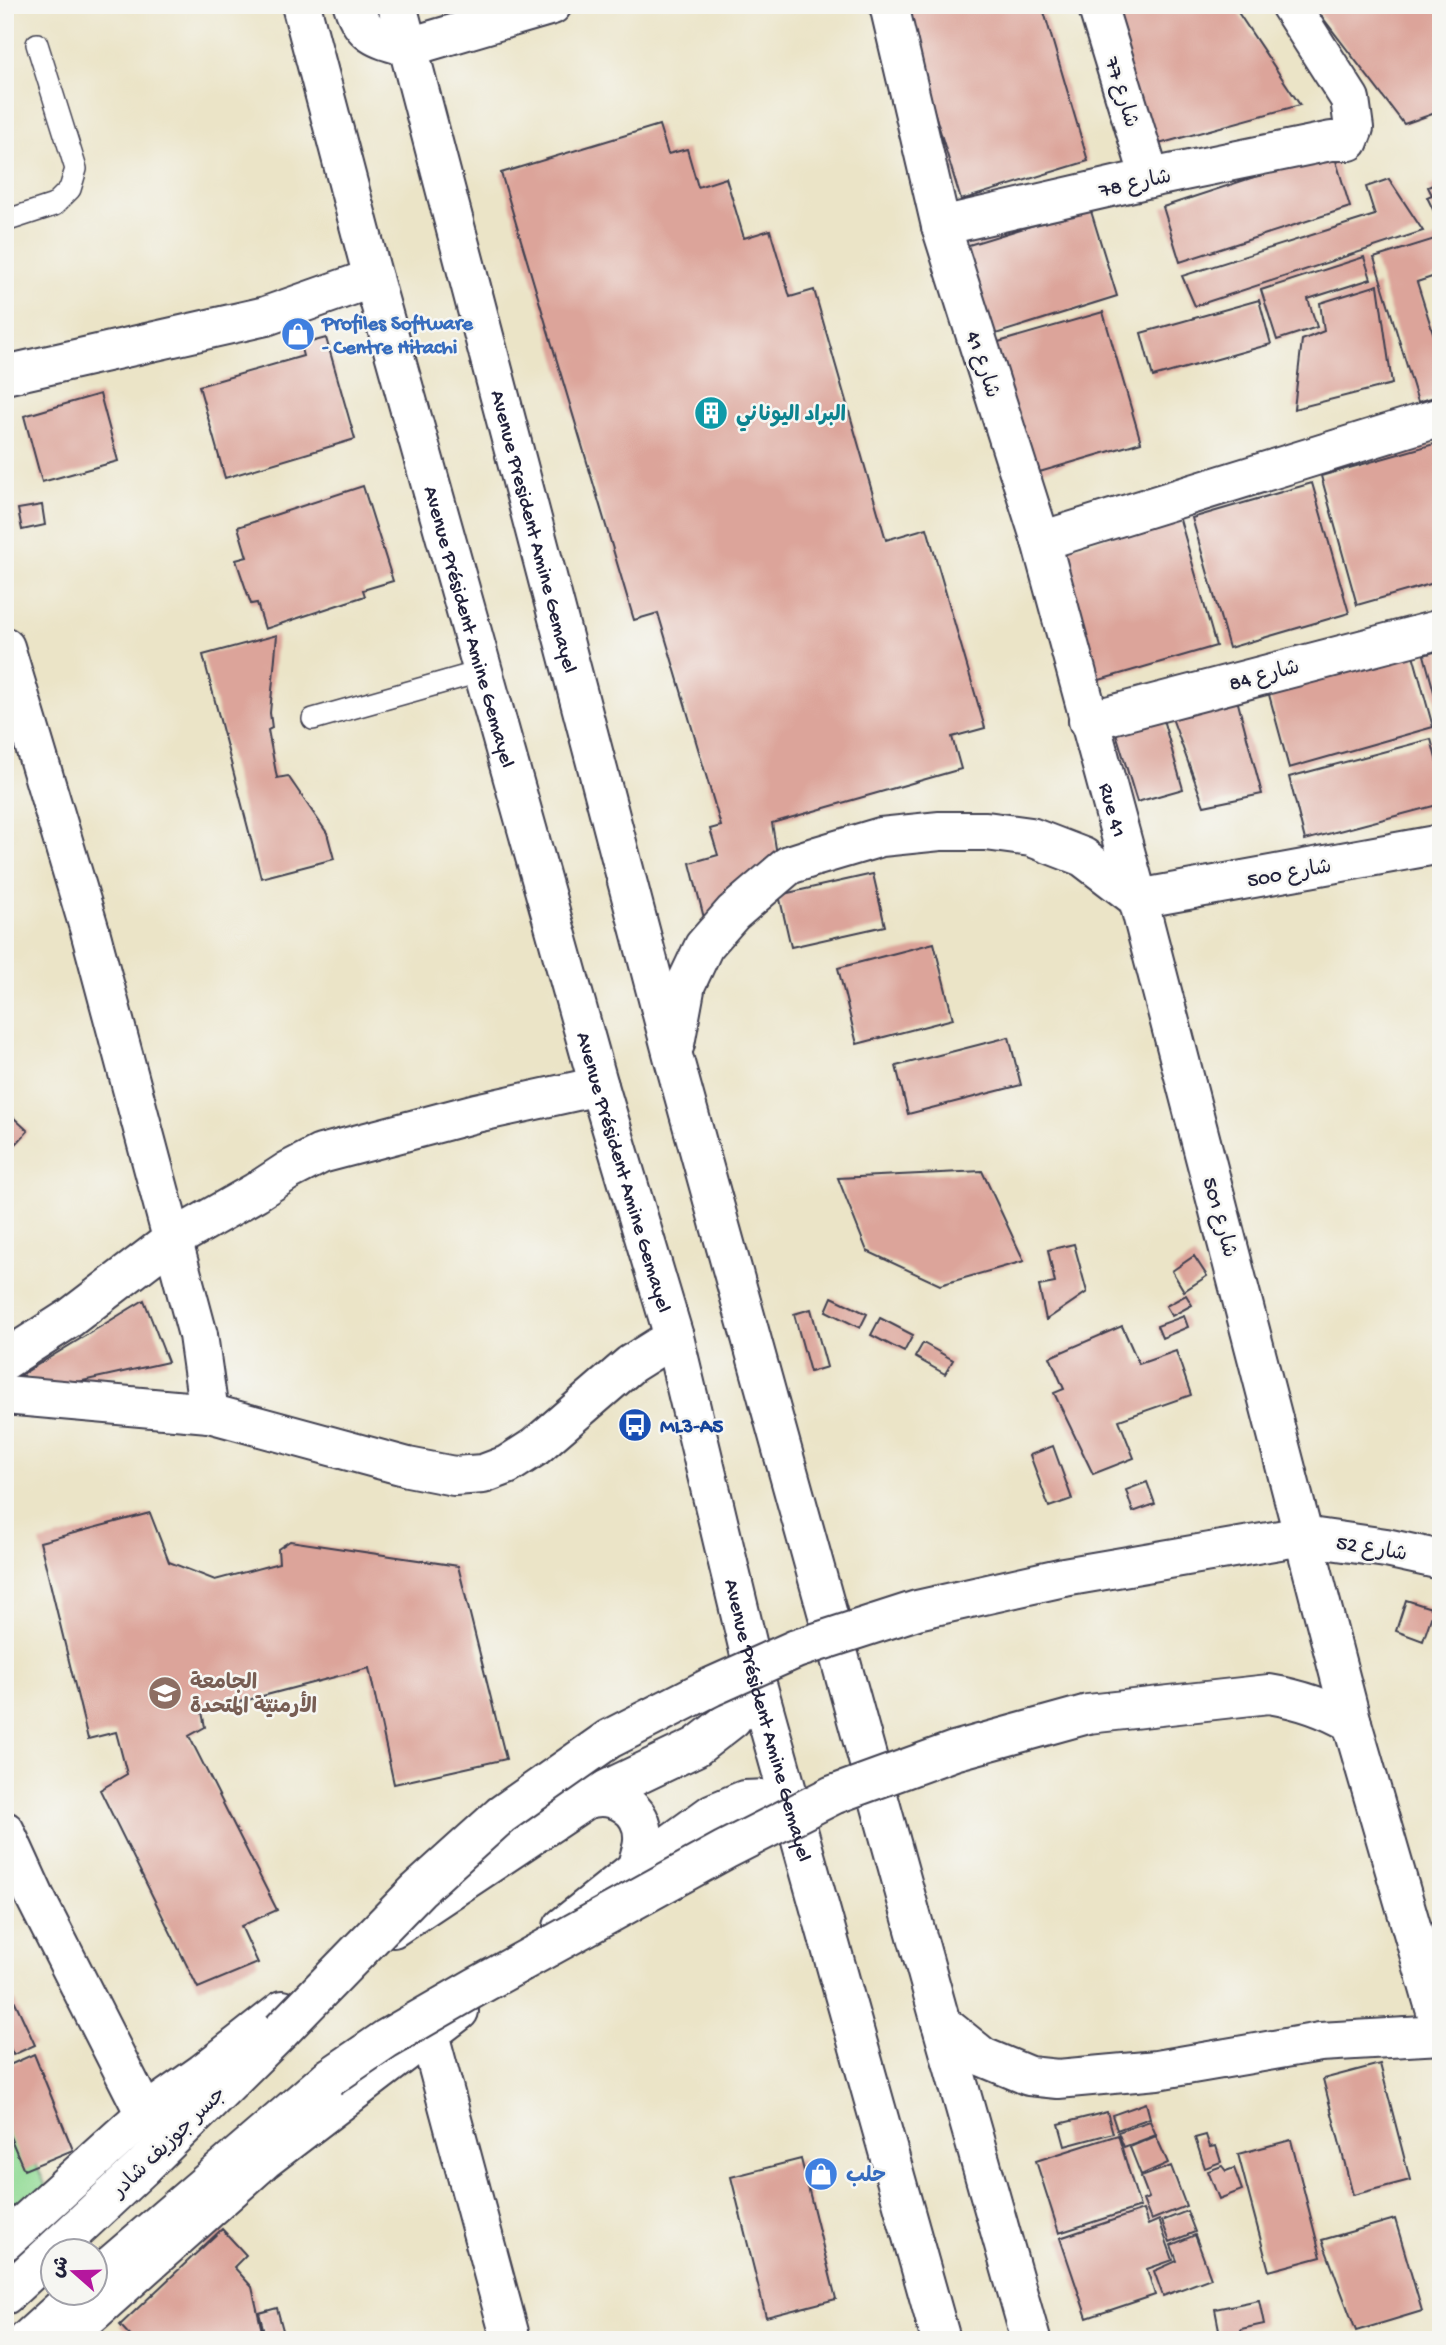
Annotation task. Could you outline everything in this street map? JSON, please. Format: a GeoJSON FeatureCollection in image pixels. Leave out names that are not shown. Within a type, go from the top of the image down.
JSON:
{"type":"FeatureCollection","features":[{"type":"Feature","properties":{"kind":"main road","name":"Avenue Président Amine Gemayel"},"geometry":{"type":"LineString","coordinates":[[301,5],[373,278],[599,1086],[674,1337],[757,1685],[941,2340]]}},
{"type":"Feature","properties":{"kind":"main road"},"geometry":{"type":"LineString","coordinates":[[353,5],[363,27],[372,35],[409,47],[552,5]]}},
{"type":"Feature","properties":{"kind":"main road","name":"Avenue President Amine Gemayel"},"geometry":{"type":"LineString","coordinates":[[397,5],[673,1056]]}},
{"type":"Feature","properties":{"kind":"main road","name":"شارع 41"},"geometry":{"type":"LineString","coordinates":[[889,5],[941,226],[1041,541],[1088,721]]}},
{"type":"Feature","properties":{"kind":"main road","name":"شارع 77"},"geometry":{"type":"LineString","coordinates":[[1097,5],[1150,178]]}},
{"type":"Feature","properties":{"kind":"main road","name":"شارع 78"},"geometry":{"type":"LineString","coordinates":[[941,226],[1150,178],[1331,141],[1349,141],[1354,128],[1350,99],[1290,5]]}},
{"type":"Feature","properties":{"kind":"main road"},"geometry":{"type":"LineString","coordinates":[[5,375],[266,316],[373,278]]}},
{"type":"Feature","properties":{"kind":"main road"},"geometry":{"type":"LineString","coordinates":[[1041,541],[1441,418]]}},
{"type":"Feature","properties":{"kind":"main road","name":"شارع 84"},"geometry":{"type":"LineString","coordinates":[[1088,721],[1441,629]]}},
{"type":"Feature","properties":{"kind":"main road"},"geometry":{"type":"LineString","coordinates":[[5,647],[12,701],[90,931],[198,1335],[209,1413]]}},
{"type":"Feature","properties":{"kind":"main road","name":"Rue 41"},"geometry":{"type":"LineString","coordinates":[[1088,721],[1138,899]]}},
{"type":"Feature","properties":{"kind":"main road"},"geometry":{"type":"LineString","coordinates":[[1031,2340],[673,1056],[685,984],[704,946],[733,913],[789,865],[881,837],[940,831],[986,831],[1031,837],[1083,857],[1138,899]]}},
{"type":"Feature","properties":{"kind":"main road","name":"شارع 500"},"geometry":{"type":"LineString","coordinates":[[1138,899],[1441,844]]}},
{"type":"Feature","properties":{"kind":"main road","name":"شارع 501"},"geometry":{"type":"LineString","coordinates":[[1138,899],[1352,1723],[1441,2029]]}},
{"type":"Feature","properties":{"kind":"main road"},"geometry":{"type":"LineString","coordinates":[[5,1360],[70,1318],[172,1240],[321,1154],[476,1113],[599,1086]]}},
{"type":"Feature","properties":{"kind":"main road"},"geometry":{"type":"LineString","coordinates":[[5,1395],[209,1413],[418,1469],[454,1476],[483,1474],[507,1465],[535,1447],[631,1364],[674,1337]]}},
{"type":"Feature","properties":{"kind":"main road","name":"شارع 52"},"geometry":{"type":"LineString","coordinates":[[1064,1577],[1303,1536],[1385,1548],[1441,1560]]}},
{"type":"Feature","properties":{"kind":"main road","name":"جسر جوزيف شادر"},"geometry":{"type":"LineString","coordinates":[[69,2236],[153,2158],[418,1890],[491,1825],[609,1739],[711,1687],[796,1649],[917,1610],[1064,1577]]}},
{"type":"Feature","properties":{"kind":"main road"},"geometry":{"type":"LineString","coordinates":[[5,2241],[145,2114],[203,2073],[357,1952],[585,1800],[696,1747],[732,1719],[757,1685]]}},
{"type":"Feature","properties":{"kind":"main road"},"geometry":{"type":"LineString","coordinates":[[108,2268],[329,2078],[386,2039],[725,1850],[833,1795],[954,1751],[1088,1714],[1269,1694],[1326,1708],[1352,1723]]}},
{"type":"Feature","properties":{"kind":"main road"},"geometry":{"type":"LineString","coordinates":[[585,1800],[594,1797],[613,1798],[621,1801],[636,1814],[643,1841],[638,1868]]}},
{"type":"Feature","properties":{"kind":"main road"},"geometry":{"type":"LineString","coordinates":[[62,2340],[264,2160],[429,2034],[638,1868],[713,1813],[731,1805],[758,1799],[790,1804]]}},
{"type":"Feature","properties":{"kind":"main road"},"geometry":{"type":"LineString","coordinates":[[5,1831],[35,1897],[145,2114]]}},
{"type":"Feature","properties":{"kind":"main road"},"geometry":{"type":"LineString","coordinates":[[941,2023],[983,2057],[1029,2076],[1058,2079],[1157,2070],[1320,2042],[1441,2035]]}},
{"type":"Feature","properties":{"kind":"main road"},"geometry":{"type":"LineString","coordinates":[[429,2034],[511,2340]]}},
{"type":"Feature","properties":{"kind":"main road","name":"جسر جوزيف شادر"},"geometry":{"type":"LineString","coordinates":[[5,2295],[38,2265]]}},
{"type":"Feature","properties":{"kind":"main road"},"geometry":{"type":"LineString","coordinates":[[27,2340],[65,2306]]}},
{"type":"Feature","properties":{"kind":"lane"},"geometry":{"type":"LineString","coordinates":[[5,221],[54,205],[70,189],[76,169],[37,44]]}},
{"type":"Feature","properties":{"kind":"lane"},"geometry":{"type":"LineString","coordinates":[[313,719],[483,670]]}},
{"type":"Feature","properties":{"kind":"green space"},"geometry":{"type":"Polygon","coordinates":[[[5,2091],[47,2189],[5,2232],[5,2091]]]}},
{"type":"Feature","properties":{"kind":"building"},"geometry":{"type":"Polygon","coordinates":[[[902,5],[1042,5],[1088,161],[961,200],[902,5]]]}},
{"type":"Feature","properties":{"kind":"building"},"geometry":{"type":"Polygon","coordinates":[[[1106,5],[1233,5],[1300,105],[1148,147],[1106,5]]]}},
{"type":"Feature","properties":{"kind":"building"},"geometry":{"type":"Polygon","coordinates":[[[1313,5],[1441,5],[1441,111],[1404,124],[1313,5]]]}},
{"type":"Feature","properties":{"kind":"building","name":"البراد اليوناني"},"geometry":{"type":"Polygon","coordinates":[[[659,125],[668,154],[687,149],[698,187],[726,178],[744,238],[770,230],[790,297],[814,290],[886,540],[927,528],[985,728],[952,737],[961,769],[772,823],[777,855],[704,918],[690,863],[718,855],[710,829],[721,826],[658,613],[634,620],[501,173],[659,125]]]}},
{"type":"Feature","properties":{"kind":"building"},"geometry":{"type":"Polygon","coordinates":[[[1333,151],[1350,207],[1180,262],[1163,207],[1333,151]]]}},
{"type":"Feature","properties":{"kind":"building"},"geometry":{"type":"Polygon","coordinates":[[[1389,179],[1423,231],[1195,306],[1182,276],[1375,215],[1366,187],[1389,179]]]}},
{"type":"Feature","properties":{"kind":"building"},"geometry":{"type":"Polygon","coordinates":[[[1441,181],[1441,226],[1427,197],[1432,195],[1428,187],[1441,181]]]}},
{"type":"Feature","properties":{"kind":"building"},"geometry":{"type":"Polygon","coordinates":[[[1090,208],[1117,296],[986,337],[959,248],[1090,208]]]}},
{"type":"Feature","properties":{"kind":"building"},"geometry":{"type":"Polygon","coordinates":[[[1441,237],[1441,274],[1417,282],[1441,358],[1441,395],[1418,402],[1374,258],[1441,237]]]}},
{"type":"Feature","properties":{"kind":"building"},"geometry":{"type":"Polygon","coordinates":[[[1364,257],[1371,279],[1308,299],[1317,327],[1277,340],[1261,290],[1364,257]]]}},
{"type":"Feature","properties":{"kind":"building"},"geometry":{"type":"Polygon","coordinates":[[[1378,285],[1392,384],[1294,409],[1302,340],[1324,331],[1320,303],[1378,285]]]}},
{"type":"Feature","properties":{"kind":"building"},"geometry":{"type":"Polygon","coordinates":[[[1259,300],[1271,344],[1153,377],[1141,333],[1259,300]]]}},
{"type":"Feature","properties":{"kind":"building"},"geometry":{"type":"Polygon","coordinates":[[[1103,312],[1141,442],[1026,476],[988,345],[1103,312]]]}},
{"type":"Feature","properties":{"kind":"building"},"geometry":{"type":"Polygon","coordinates":[[[326,338],[355,439],[225,478],[199,386],[303,356],[300,345],[326,338]]]}},
{"type":"Feature","properties":{"kind":"building"},"geometry":{"type":"Polygon","coordinates":[[[100,394],[118,461],[42,482],[24,416],[100,394]]]}},
{"type":"Feature","properties":{"kind":"building"},"geometry":{"type":"Polygon","coordinates":[[[1441,442],[1441,581],[1357,605],[1321,476],[1441,442]]]}},
{"type":"Feature","properties":{"kind":"building"},"geometry":{"type":"Polygon","coordinates":[[[1312,483],[1349,613],[1229,648],[1192,518],[1312,483]]]}},
{"type":"Feature","properties":{"kind":"building"},"geometry":{"type":"Polygon","coordinates":[[[363,486],[393,581],[363,590],[365,596],[265,629],[257,603],[251,604],[236,560],[247,557],[238,527],[363,486]]]}},
{"type":"Feature","properties":{"kind":"building"},"geometry":{"type":"Polygon","coordinates":[[[42,505],[45,525],[22,530],[18,509],[42,505]]]}},
{"type":"Feature","properties":{"kind":"building"},"geometry":{"type":"Polygon","coordinates":[[[1179,516],[1216,646],[1096,681],[1059,551],[1179,516]]]}},
{"type":"Feature","properties":{"kind":"building"},"geometry":{"type":"Polygon","coordinates":[[[277,635],[270,713],[272,728],[268,730],[277,778],[288,776],[327,833],[334,859],[261,878],[203,655],[277,635]]]}},
{"type":"Feature","properties":{"kind":"building"},"geometry":{"type":"Polygon","coordinates":[[[1441,650],[1441,713],[1440,714],[1424,655],[1441,650]]]}},
{"type":"Feature","properties":{"kind":"building"},"geometry":{"type":"Polygon","coordinates":[[[1412,651],[1433,727],[1289,768],[1268,691],[1412,651]]]}},
{"type":"Feature","properties":{"kind":"building"},"geometry":{"type":"Polygon","coordinates":[[[1234,688],[1262,794],[1204,806],[1168,707],[1234,688]]]}},
{"type":"Feature","properties":{"kind":"building"},"geometry":{"type":"Polygon","coordinates":[[[1160,709],[1183,789],[1137,802],[1113,723],[1160,709]]]}},
{"type":"Feature","properties":{"kind":"building"},"geometry":{"type":"Polygon","coordinates":[[[1431,739],[1441,778],[1441,804],[1305,840],[1289,777],[1431,739]]]}},
{"type":"Feature","properties":{"kind":"building"},"geometry":{"type":"Polygon","coordinates":[[[873,874],[885,926],[791,947],[779,895],[873,874]]]}},
{"type":"Feature","properties":{"kind":"building"},"geometry":{"type":"Polygon","coordinates":[[[934,943],[953,1019],[857,1044],[838,968],[934,943]]]}},
{"type":"Feature","properties":{"kind":"building"},"geometry":{"type":"Polygon","coordinates":[[[1009,1037],[1021,1085],[908,1114],[896,1066],[1009,1037]]]}},
{"type":"Feature","properties":{"kind":"building"},"geometry":{"type":"Polygon","coordinates":[[[13,1117],[28,1131],[5,1156],[5,1125],[13,1117]]]}},
{"type":"Feature","properties":{"kind":"building"},"geometry":{"type":"Polygon","coordinates":[[[982,1171],[1024,1261],[940,1285],[867,1251],[838,1178],[982,1171]]]}},
{"type":"Feature","properties":{"kind":"building"},"geometry":{"type":"Polygon","coordinates":[[[1074,1244],[1087,1292],[1046,1320],[1039,1286],[1055,1283],[1048,1250],[1074,1244]]]}},
{"type":"Feature","properties":{"kind":"building"},"geometry":{"type":"Polygon","coordinates":[[[1194,1256],[1207,1276],[1184,1291],[1172,1271],[1194,1256]]]}},
{"type":"Feature","properties":{"kind":"building"},"geometry":{"type":"Polygon","coordinates":[[[1186,1295],[1192,1305],[1172,1316],[1166,1306],[1186,1295]]]}},
{"type":"Feature","properties":{"kind":"building"},"geometry":{"type":"Polygon","coordinates":[[[832,1297],[867,1314],[860,1328],[826,1311],[832,1297]]]}},
{"type":"Feature","properties":{"kind":"building"},"geometry":{"type":"Polygon","coordinates":[[[144,1300],[168,1362],[51,1388],[21,1375],[144,1300]]]}},
{"type":"Feature","properties":{"kind":"building"},"geometry":{"type":"Polygon","coordinates":[[[811,1309],[827,1367],[810,1372],[794,1314],[811,1309]]]}},
{"type":"Feature","properties":{"kind":"building"},"geometry":{"type":"Polygon","coordinates":[[[1184,1316],[1188,1327],[1162,1338],[1157,1326],[1184,1316]]]}},
{"type":"Feature","properties":{"kind":"building"},"geometry":{"type":"Polygon","coordinates":[[[880,1318],[913,1335],[904,1352],[871,1335],[880,1318]]]}},
{"type":"Feature","properties":{"kind":"building"},"geometry":{"type":"Polygon","coordinates":[[[1122,1326],[1139,1364],[1176,1351],[1191,1395],[1119,1420],[1134,1458],[1093,1474],[1054,1393],[1064,1389],[1050,1357],[1122,1326]]]}},
{"type":"Feature","properties":{"kind":"building"},"geometry":{"type":"Polygon","coordinates":[[[923,1343],[953,1360],[945,1374],[915,1357],[923,1343]]]}},
{"type":"Feature","properties":{"kind":"building"},"geometry":{"type":"Polygon","coordinates":[[[1053,1446],[1072,1499],[1049,1507],[1030,1455],[1053,1446]]]}},
{"type":"Feature","properties":{"kind":"building"},"geometry":{"type":"Polygon","coordinates":[[[1147,1482],[1155,1504],[1133,1512],[1126,1490],[1147,1482]]]}},
{"type":"Feature","properties":{"kind":"building"},"geometry":{"type":"Polygon","coordinates":[[[150,1513],[169,1562],[215,1580],[279,1563],[278,1549],[290,1541],[458,1566],[506,1759],[394,1784],[369,1668],[202,1712],[205,1727],[189,1736],[277,1910],[241,1926],[258,1963],[198,1988],[100,1790],[127,1774],[116,1732],[88,1739],[40,1542],[150,1513]]]}},
{"type":"Feature","properties":{"kind":"building"},"geometry":{"type":"Polygon","coordinates":[[[1406,1600],[1434,1609],[1423,1641],[1396,1631],[1406,1600]]]}},
{"type":"Feature","properties":{"kind":"building"},"geometry":{"type":"Polygon","coordinates":[[[5,1980],[35,2045],[13,2055],[5,2036],[5,1980]]]}},
{"type":"Feature","properties":{"kind":"building"},"geometry":{"type":"Polygon","coordinates":[[[34,2054],[73,2150],[24,2170],[5,2125],[5,2067],[34,2054]]]}},
{"type":"Feature","properties":{"kind":"building"},"geometry":{"type":"Polygon","coordinates":[[[1380,2064],[1410,2180],[1353,2195],[1323,2079],[1380,2064]]]}},
{"type":"Feature","properties":{"kind":"building"},"geometry":{"type":"Polygon","coordinates":[[[1146,2103],[1150,2118],[1117,2130],[1112,2115],[1146,2103]]]}},
{"type":"Feature","properties":{"kind":"building"},"geometry":{"type":"Polygon","coordinates":[[[1107,2112],[1113,2133],[1065,2146],[1059,2124],[1107,2112]]]}},
{"type":"Feature","properties":{"kind":"building"},"geometry":{"type":"Polygon","coordinates":[[[1150,2121],[1156,2135],[1124,2147],[1118,2132],[1150,2121]]]}},
{"type":"Feature","properties":{"kind":"building"},"geometry":{"type":"Polygon","coordinates":[[[1118,2135],[1140,2207],[1059,2233],[1036,2161],[1118,2135]]]}},
{"type":"Feature","properties":{"kind":"building"},"geometry":{"type":"Polygon","coordinates":[[[1206,2135],[1210,2147],[1216,2146],[1221,2162],[1205,2168],[1195,2138],[1206,2135]]]}},
{"type":"Feature","properties":{"kind":"building"},"geometry":{"type":"Polygon","coordinates":[[[1156,2136],[1168,2163],[1141,2175],[1130,2147],[1156,2136]]]}},
{"type":"Feature","properties":{"kind":"building"},"geometry":{"type":"Polygon","coordinates":[[[1291,2140],[1321,2257],[1269,2271],[1238,2154],[1291,2140]]]}},
{"type":"Feature","properties":{"kind":"building"},"geometry":{"type":"Polygon","coordinates":[[[801,2159],[836,2299],[766,2317],[731,2177],[801,2159]]]}},
{"type":"Feature","properties":{"kind":"building"},"geometry":{"type":"Polygon","coordinates":[[[1171,2166],[1186,2206],[1151,2220],[1143,2200],[1149,2198],[1141,2177],[1171,2166]]]}},
{"type":"Feature","properties":{"kind":"building"},"geometry":{"type":"Polygon","coordinates":[[[1222,2166],[1226,2171],[1234,2168],[1242,2190],[1219,2199],[1208,2171],[1222,2166]]]}},
{"type":"Feature","properties":{"kind":"building"},"geometry":{"type":"Polygon","coordinates":[[[1143,2210],[1148,2225],[1159,2220],[1173,2260],[1147,2269],[1155,2295],[1087,2318],[1060,2238],[1143,2210]]]}},
{"type":"Feature","properties":{"kind":"building"},"geometry":{"type":"Polygon","coordinates":[[[1187,2211],[1195,2232],[1170,2242],[1162,2221],[1187,2211]]]}},
{"type":"Feature","properties":{"kind":"building"},"geometry":{"type":"Polygon","coordinates":[[[1395,2219],[1422,2311],[1356,2331],[1322,2240],[1395,2219]]]}},
{"type":"Feature","properties":{"kind":"building"},"geometry":{"type":"Polygon","coordinates":[[[222,2229],[246,2255],[234,2267],[252,2287],[264,2340],[134,2340],[120,2325],[222,2229]]]}},
{"type":"Feature","properties":{"kind":"building"},"geometry":{"type":"Polygon","coordinates":[[[1195,2235],[1211,2278],[1163,2296],[1154,2271],[1177,2261],[1171,2245],[1195,2235]]]}},
{"type":"Feature","properties":{"kind":"building"},"geometry":{"type":"Polygon","coordinates":[[[1259,2300],[1264,2324],[1241,2329],[1243,2340],[1221,2340],[1215,2309],[1259,2300]]]}},
{"type":"Feature","properties":{"kind":"building"},"geometry":{"type":"Polygon","coordinates":[[[277,2308],[284,2334],[266,2339],[259,2313],[277,2308]]]}},
{"type":"Feature","properties":{"kind":"place","name":"Profiles Software - Centre Hitachi"},"geometry":{"type":"Point","coordinates":[298,334]}},
{"type":"Feature","properties":{"kind":"place","name":"البراد اليوناني"},"geometry":{"type":"Point","coordinates":[711,413]}},
{"type":"Feature","properties":{"kind":"place","name":"ML3-A5"},"geometry":{"type":"Point","coordinates":[635,1425]}},
{"type":"Feature","properties":{"kind":"place","name":"الجامعة الأرمنيّة المتحدة"},"geometry":{"type":"Point","coordinates":[165,1693]}},
{"type":"Feature","properties":{"kind":"place","name":"حلب"},"geometry":{"type":"Point","coordinates":[821,2174]}}]}
